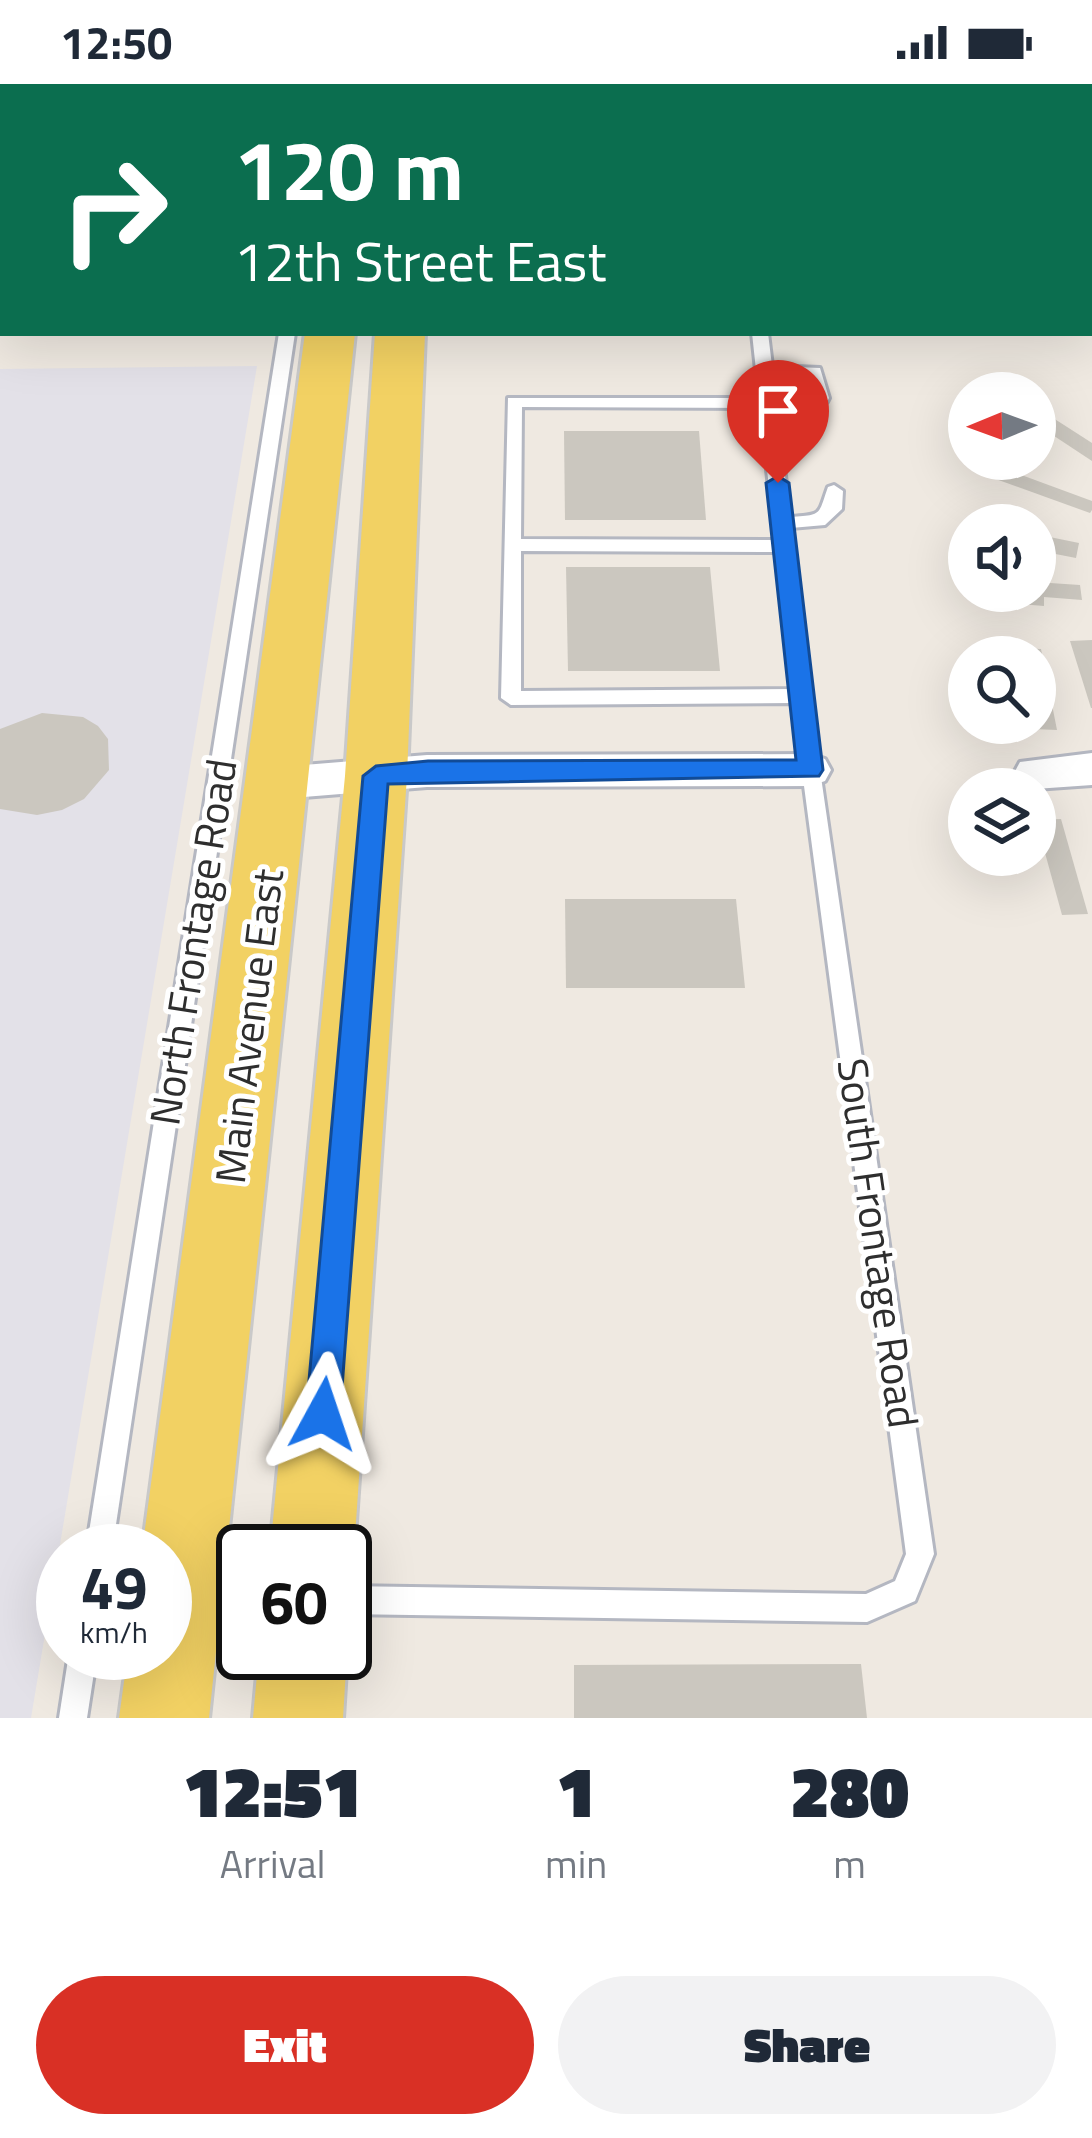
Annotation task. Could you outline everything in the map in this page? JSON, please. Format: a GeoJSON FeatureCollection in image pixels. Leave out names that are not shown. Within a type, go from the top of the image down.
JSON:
{"type":"FeatureCollection","features":[{"type":"Feature","properties":{"kind":"main road","name":"Main Avenue East"},"geometry":{"type":"LineString","coordinates":[[164,1718],[331,336]]}},
{"type":"Feature","properties":{"kind":"main road"},"geometry":{"type":"LineString","coordinates":[[314,1524],[376,776],[400,336]]}},
{"type":"Feature","properties":{"kind":"main road"},"geometry":{"type":"LineString","coordinates":[[298,1718],[301,1680]]}},
{"type":"Feature","properties":{"kind":"street"},"geometry":{"type":"LineString","coordinates":[[1056,772],[1092,769]]}},
{"type":"Feature","properties":{"kind":"street"},"geometry":{"type":"LineString","coordinates":[[279,782],[428,771],[810,770]]}},
{"type":"Feature","properties":{"kind":"lane","name":"North Frontage Road"},"geometry":{"type":"LineString","coordinates":[[103,1524],[286,336]]}},
{"type":"Feature","properties":{"kind":"lane","name":"South Frontage Road"},"geometry":{"type":"LineString","coordinates":[[372,1600],[867,1608],[905,1591],[920,1554],[810,770],[760,336]]}},
{"type":"Feature","properties":{"kind":"lane"},"geometry":{"type":"LineString","coordinates":[[765,371],[814,371],[820,398]]}},
{"type":"Feature","properties":{"kind":"lane"},"geometry":{"type":"LineString","coordinates":[[769,404],[514,402],[511,698],[801,696]]}},
{"type":"Feature","properties":{"kind":"lane"},"geometry":{"type":"LineString","coordinates":[[782,523],[818,521],[833,509],[834,491]]}},
{"type":"Feature","properties":{"kind":"lane"},"geometry":{"type":"LineString","coordinates":[[512,545],[784,546]]}},
{"type":"Feature","properties":{"kind":"lane"},"geometry":{"type":"LineString","coordinates":[[74,1718],[79,1680]]}},
{"type":"Feature","properties":{"kind":"shaded area"},"geometry":{"type":"Polygon","coordinates":[[[257,366],[63,1524],[36,1524],[37,1680],[31,1718],[0,1718],[0,369],[257,366]]]}},
{"type":"Feature","properties":{"kind":"building"},"geometry":{"type":"Polygon","coordinates":[[[1056,420],[1092,443],[1092,461],[1056,437],[1056,420]]]}},
{"type":"Feature","properties":{"kind":"building"},"geometry":{"type":"Polygon","coordinates":[[[564,431],[699,431],[706,520],[565,520],[564,431]]]}},
{"type":"Feature","properties":{"kind":"building"},"geometry":{"type":"Polygon","coordinates":[[[998,480],[1035,480],[1092,501],[1090,513],[998,480]]]}},
{"type":"Feature","properties":{"kind":"building"},"geometry":{"type":"Polygon","coordinates":[[[1056,538],[1079,543],[1076,558],[1056,554],[1056,538]]]}},
{"type":"Feature","properties":{"kind":"building"},"geometry":{"type":"Polygon","coordinates":[[[566,567],[710,567],[720,671],[568,671],[566,567]]]}},
{"type":"Feature","properties":{"kind":"building"},"geometry":{"type":"Polygon","coordinates":[[[1056,583],[1080,585],[1082,600],[1056,598],[1056,583]]]}},
{"type":"Feature","properties":{"kind":"building"},"geometry":{"type":"Polygon","coordinates":[[[1092,640],[1092,708],[1091,708],[1070,641],[1092,640]]]}},
{"type":"Feature","properties":{"kind":"building"},"geometry":{"type":"Polygon","coordinates":[[[42,713],[83,717],[98,726],[108,739],[109,770],[84,799],[62,810],[37,815],[0,809],[0,729],[42,713]]]}},
{"type":"Feature","properties":{"kind":"building"},"geometry":{"type":"Polygon","coordinates":[[[1056,819],[1061,819],[1088,914],[1062,915],[1051,876],[1056,876],[1056,819]]]}},
{"type":"Feature","properties":{"kind":"building"},"geometry":{"type":"Polygon","coordinates":[[[565,899],[736,899],[745,988],[566,988],[565,899]]]}},
{"type":"Feature","properties":{"kind":"building"},"geometry":{"type":"Polygon","coordinates":[[[861,1664],[867,1718],[574,1718],[574,1665],[861,1664]]]}},
{"type":"Feature","properties":{"kind":"route"},"geometry":{"type":"LineString","coordinates":[[323,1414],[376,776],[428,771],[810,770],[778,483]]}}]}
